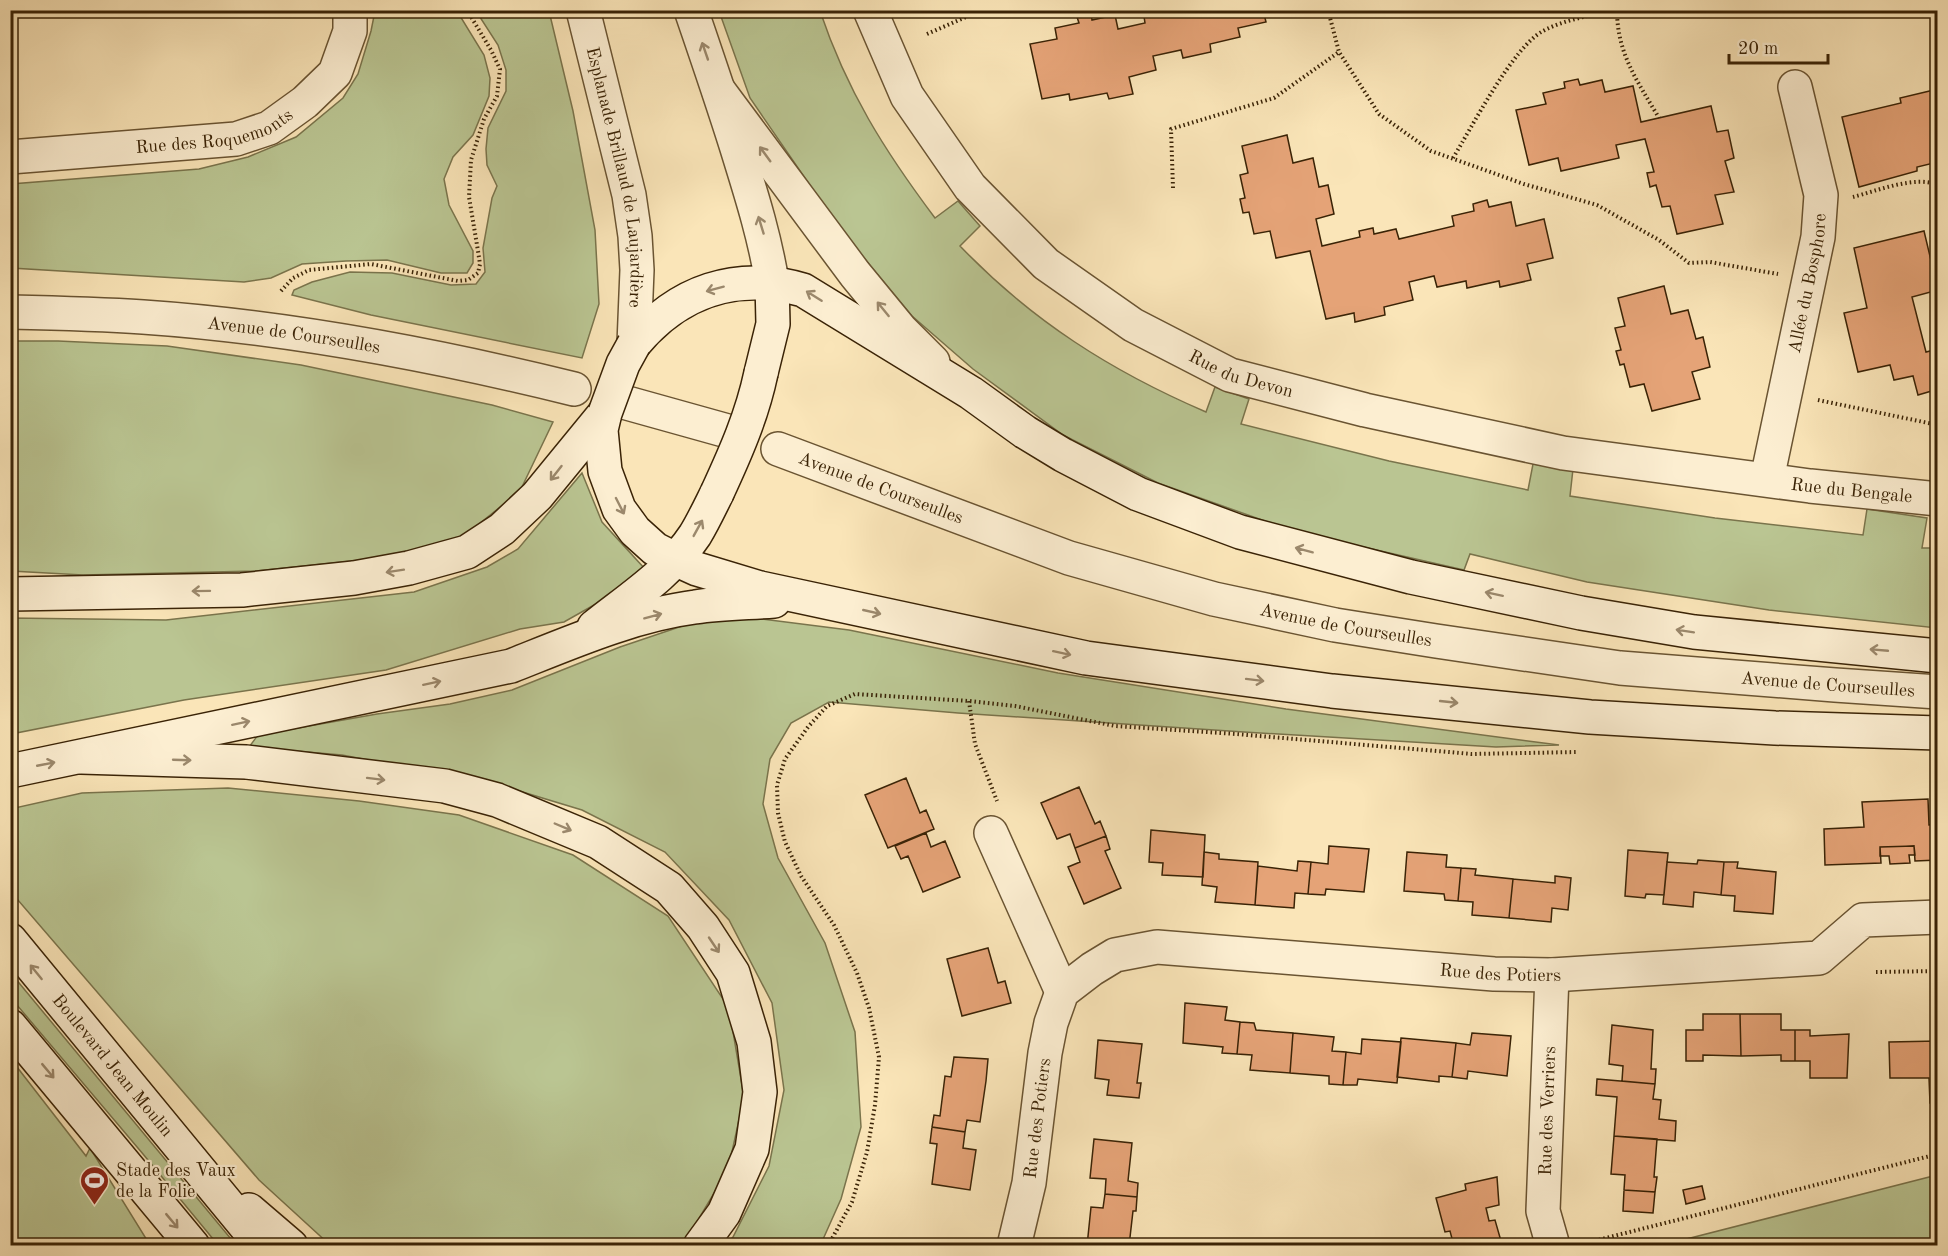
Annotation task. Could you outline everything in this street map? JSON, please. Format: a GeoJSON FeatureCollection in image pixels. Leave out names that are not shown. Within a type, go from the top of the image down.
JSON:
{"type":"FeatureCollection","features":[{"type":"Feature","properties":{"kind":"main road","name":"Rue des Roquemonts"},"geometry":{"type":"LineString","coordinates":[[10,157],[236,139],[269,128],[305,102],[335,73],[350,31],[350,10]]}},
{"type":"Feature","properties":{"kind":"main road","name":"Esplanade Brillaud de Laujardière"},"geometry":{"type":"LineString","coordinates":[[583,10],[629,195],[635,236],[638,333]]}},
{"type":"Feature","properties":{"kind":"main road"},"geometry":{"type":"LineString","coordinates":[[578,640],[656,577],[694,536],[743,436],[758,391],[773,324],[772,282],[766,244],[719,91],[691,10]]}},
{"type":"Feature","properties":{"kind":"main road","name":"Rue du Devon"},"geometry":{"type":"LineString","coordinates":[[870,10],[907,96],[970,187],[1046,264],[1133,325],[1230,375],[1365,410],[1563,453],[1767,479]]}},
{"type":"Feature","properties":{"kind":"main road","name":"Allée du Bosphore"},"geometry":{"type":"LineString","coordinates":[[1767,479],[1818,237],[1821,195],[1796,87]]}},
{"type":"Feature","properties":{"kind":"main road"},"geometry":{"type":"LineString","coordinates":[[719,91],[814,221],[901,330],[931,361],[970,393]]}},
{"type":"Feature","properties":{"kind":"main road"},"geometry":{"type":"LineString","coordinates":[[1938,656],[1694,632],[1581,613],[1411,578],[1278,543],[1208,521],[1138,494],[1099,474],[1025,432],[970,393],[803,290],[772,282],[734,284],[695,294],[677,304],[638,333],[623,364],[606,418],[605,471],[619,509],[635,531],[655,549],[675,559],[697,569],[738,582],[1086,658],[1332,691],[1590,717],[1775,728],[1938,733]]}},
{"type":"Feature","properties":{"kind":"main road","name":"Avenue de Courseulles"},"geometry":{"type":"LineString","coordinates":[[10,312],[144,317],[296,334],[493,369],[573,389]]}},
{"type":"Feature","properties":{"kind":"main road"},"geometry":{"type":"LineString","coordinates":[[606,418],[731,432]]}},
{"type":"Feature","properties":{"kind":"main road"},"geometry":{"type":"LineString","coordinates":[[10,594],[242,590],[354,578],[409,568],[467,552],[509,522],[537,496],[606,418]]}},
{"type":"Feature","properties":{"kind":"main road","name":"Avenue de Courseulles"},"geometry":{"type":"LineString","coordinates":[[778,449],[1069,558],[1214,599],[1335,625],[1620,668],[1938,692]]}},
{"type":"Feature","properties":{"kind":"main road","name":"Rue du Bengale"},"geometry":{"type":"LineString","coordinates":[[1767,479],[1810,486],[1938,498]]}},
{"type":"Feature","properties":{"kind":"main road"},"geometry":{"type":"LineString","coordinates":[[10,771],[511,666],[578,640],[653,615],[695,607],[815,599]]}},
{"type":"Feature","properties":{"kind":"main road"},"geometry":{"type":"LineString","coordinates":[[81,757],[246,762],[445,786],[497,800],[598,842],[669,888],[703,927],[733,973],[754,1042],[760,1092],[752,1149],[724,1213],[700,1245]]}},
{"type":"Feature","properties":{"kind":"main road"},"geometry":{"type":"LineString","coordinates":[[991,833],[1062,992]]}},
{"type":"Feature","properties":{"kind":"main road","name":"Rue des Potiers"},"geometry":{"type":"LineString","coordinates":[[1014,1245],[1029,1183],[1044,1053],[1051,1023],[1062,992],[1115,955],[1157,947],[1494,974],[1552,975],[1819,958],[1863,920],[1938,917]]}},
{"type":"Feature","properties":{"kind":"main road","name":"Boulevard Jean Moulin"},"geometry":{"type":"LineString","coordinates":[[10,940],[262,1245]]}},
{"type":"Feature","properties":{"kind":"main road","name":"Rue des Verriers"},"geometry":{"type":"LineString","coordinates":[[1552,975],[1543,1211],[1553,1245]]}},
{"type":"Feature","properties":{"kind":"main road"},"geometry":{"type":"LineString","coordinates":[[10,1026],[193,1245]]}},
{"type":"Feature","properties":{"kind":"main road"},"geometry":{"type":"LineString","coordinates":[[193,1163],[291,1245]]}},
{"type":"Feature","properties":{"kind":"path"},"geometry":{"type":"LineString","coordinates":[[281,291],[293,278],[309,270],[371,264],[458,281],[468,280],[478,273],[480,264],[469,197],[471,160],[484,119],[497,96],[500,69],[467,10]]}},
{"type":"Feature","properties":{"kind":"path"},"geometry":{"type":"LineString","coordinates":[[927,34],[982,10]]}},
{"type":"Feature","properties":{"kind":"path"},"geometry":{"type":"LineString","coordinates":[[1328,10],[1339,52],[1379,114],[1431,151],[1524,184],[1597,205],[1659,240],[1689,263],[1710,262],[1809,279]]}},
{"type":"Feature","properties":{"kind":"path"},"geometry":{"type":"LineString","coordinates":[[1453,158],[1500,80],[1525,45],[1541,32],[1561,23],[1609,10]]}},
{"type":"Feature","properties":{"kind":"path"},"geometry":{"type":"LineString","coordinates":[[1617,10],[1617,27],[1624,56],[1659,118]]}},
{"type":"Feature","properties":{"kind":"path"},"geometry":{"type":"LineString","coordinates":[[1173,188],[1171,129],[1274,98],[1339,52]]}},
{"type":"Feature","properties":{"kind":"path"},"geometry":{"type":"LineString","coordinates":[[1854,196],[1915,182],[1930,182],[1938,185]]}},
{"type":"Feature","properties":{"kind":"path"},"geometry":{"type":"LineString","coordinates":[[1785,394],[1938,425]]}},
{"type":"Feature","properties":{"kind":"path"},"geometry":{"type":"LineString","coordinates":[[828,1245],[852,1202],[867,1152],[875,1105],[879,1057],[869,1008],[857,973],[834,925],[801,876],[786,842],[778,813],[777,785],[785,759],[808,728],[827,706],[855,694],[1016,705],[1115,726],[1236,734]]}},
{"type":"Feature","properties":{"kind":"path"},"geometry":{"type":"LineString","coordinates":[[969,701],[975,744],[1000,808],[991,833]]}},
{"type":"Feature","properties":{"kind":"path"},"geometry":{"type":"LineString","coordinates":[[1876,972],[1938,971]]}},
{"type":"Feature","properties":{"kind":"path"},"geometry":{"type":"LineString","coordinates":[[1577,1245],[1938,1154]]}},
{"type":"Feature","properties":{"kind":"green space"},"geometry":{"type":"Polygon","coordinates":[[[375,11],[457,11],[484,55],[490,78],[489,96],[473,135],[453,157],[444,179],[449,205],[473,251],[473,263],[467,273],[441,273],[387,260],[302,264],[271,278],[244,282],[11,268],[11,184],[199,169],[248,157],[296,137],[343,98],[358,74],[375,11]]]}},
{"type":"Feature","properties":{"kind":"green space"},"geometry":{"type":"Polygon","coordinates":[[[476,11],[549,11],[573,111],[595,230],[599,304],[582,358],[371,315],[292,295],[294,290],[312,282],[350,272],[392,273],[451,285],[476,284],[485,272],[483,248],[492,198],[497,186],[487,165],[488,128],[506,91],[506,70],[498,45],[476,11]]]}},
{"type":"Feature","properties":{"kind":"green space"},"geometry":{"type":"Polygon","coordinates":[[[719,11],[820,11],[842,68],[868,119],[935,218],[958,201],[980,226],[960,246],[1015,298],[1044,321],[1105,361],[1171,396],[1206,412],[1215,387],[1249,399],[1241,424],[1389,461],[1528,490],[1533,464],[1573,469],[1570,496],[1715,518],[1863,535],[1867,509],[1927,518],[1922,548],[1937,548],[1937,628],[1769,610],[1587,582],[1470,554],[1464,570],[1293,531],[1158,483],[1063,435],[973,369],[912,316],[840,229],[750,98],[719,11]]]}},
{"type":"Feature","properties":{"kind":"green space"},"geometry":{"type":"Polygon","coordinates":[[[10,341],[167,346],[301,365],[492,405],[553,422],[520,491],[453,545],[400,556],[256,571],[83,575],[11,571],[10,341]]]}},
{"type":"Feature","properties":{"kind":"green space"},"geometry":{"type":"Polygon","coordinates":[[[582,473],[602,522],[645,569],[610,596],[564,622],[520,629],[386,670],[184,700],[11,734],[10,618],[166,620],[414,592],[487,567],[518,549],[582,473]]]}},
{"type":"Feature","properties":{"kind":"green space"},"geometry":{"type":"Polygon","coordinates":[[[755,618],[849,630],[1058,673],[1286,709],[1559,745],[1496,747],[958,713],[829,702],[791,723],[770,759],[763,804],[778,858],[825,943],[855,1032],[861,1127],[841,1199],[820,1246],[725,1245],[733,1237],[769,1166],[784,1090],[772,1003],[729,920],[665,852],[582,810],[496,784],[342,755],[249,747],[258,735],[450,704],[512,690],[620,647],[694,622],[755,618]]]}},
{"type":"Feature","properties":{"kind":"green space"},"geometry":{"type":"Polygon","coordinates":[[[228,788],[359,801],[459,815],[573,855],[668,916],[729,1008],[744,1097],[728,1170],[683,1245],[330,1245],[259,1180],[11,892],[10,809],[82,793],[228,788]]]}},
{"type":"Feature","properties":{"kind":"green space"},"geometry":{"type":"Polygon","coordinates":[[[10,972],[236,1245],[218,1245],[11,998],[10,972]]]}},
{"type":"Feature","properties":{"kind":"green space"},"geometry":{"type":"Polygon","coordinates":[[[10,1058],[86,1156],[90,1148],[150,1245],[11,1245],[10,1058]]]}},
{"type":"Feature","properties":{"kind":"green space"},"geometry":{"type":"Polygon","coordinates":[[[1937,1175],[1937,1245],[1663,1245],[1937,1175]]]}},
{"type":"Feature","properties":{"kind":"building"},"geometry":{"type":"Polygon","coordinates":[[[1143,10],[1263,10],[1266,22],[1238,28],[1240,37],[1210,44],[1211,52],[1183,58],[1181,50],[1153,56],[1156,70],[1129,77],[1133,94],[1109,99],[1107,93],[1070,100],[1069,94],[1042,99],[1030,44],[1057,39],[1055,28],[1079,23],[1077,17],[1091,14],[1092,20],[1115,15],[1118,29],[1145,23],[1143,10]]]}},
{"type":"Feature","properties":{"kind":"building"},"geometry":{"type":"Polygon","coordinates":[[[1578,79],[1580,85],[1602,80],[1605,92],[1633,86],[1641,122],[1711,106],[1717,132],[1728,130],[1734,158],[1725,161],[1734,192],[1715,195],[1723,224],[1677,234],[1670,206],[1662,207],[1656,185],[1650,187],[1647,173],[1654,172],[1645,139],[1616,145],[1619,158],[1561,171],[1558,158],[1529,165],[1516,110],[1546,104],[1543,93],[1565,88],[1564,82],[1578,79]]]}},
{"type":"Feature","properties":{"kind":"building"},"geometry":{"type":"Polygon","coordinates":[[[1938,89],[1938,162],[1917,167],[1917,171],[1859,187],[1842,117],[1901,103],[1900,98],[1938,89]]]}},
{"type":"Feature","properties":{"kind":"building"},"geometry":{"type":"Polygon","coordinates":[[[1287,135],[1293,163],[1313,158],[1319,187],[1328,185],[1334,214],[1316,219],[1322,246],[1360,237],[1359,231],[1373,228],[1374,234],[1396,229],[1399,239],[1454,226],[1452,216],[1474,211],[1473,204],[1487,200],[1489,207],[1511,202],[1516,226],[1544,219],[1553,258],[1527,264],[1531,280],[1500,287],[1499,281],[1467,288],[1466,281],[1437,287],[1434,276],[1409,282],[1413,300],[1384,307],[1385,315],[1355,322],[1354,313],[1326,319],[1310,251],[1276,258],[1270,231],[1254,234],[1249,212],[1243,213],[1240,199],[1245,198],[1240,175],[1248,173],[1242,146],[1287,135]]]}},
{"type":"Feature","properties":{"kind":"building"},"geometry":{"type":"Polygon","coordinates":[[[1924,231],[1938,290],[1912,297],[1926,352],[1938,349],[1938,402],[1935,390],[1918,395],[1913,376],[1894,380],[1890,365],[1858,372],[1844,313],[1867,308],[1854,248],[1924,231]]]}},
{"type":"Feature","properties":{"kind":"building"},"geometry":{"type":"Polygon","coordinates":[[[1664,286],[1671,314],[1688,310],[1696,339],[1703,337],[1710,367],[1692,372],[1700,399],[1652,411],[1644,384],[1630,387],[1624,364],[1620,365],[1616,351],[1621,350],[1615,328],[1625,326],[1618,298],[1664,286]]]}},
{"type":"Feature","properties":{"kind":"building"},"geometry":{"type":"Polygon","coordinates":[[[906,778],[920,813],[926,810],[934,829],[888,848],[865,795],[906,778]]]}},
{"type":"Feature","properties":{"kind":"building"},"geometry":{"type":"Polygon","coordinates":[[[1079,787],[1095,824],[1100,821],[1106,836],[1075,848],[1070,834],[1057,839],[1041,803],[1079,787]]]}},
{"type":"Feature","properties":{"kind":"building"},"geometry":{"type":"Polygon","coordinates":[[[1928,799],[1929,825],[1938,824],[1938,860],[1915,861],[1914,846],[1880,847],[1881,863],[1825,865],[1824,829],[1864,827],[1862,802],[1928,799]]]}},
{"type":"Feature","properties":{"kind":"building"},"geometry":{"type":"Polygon","coordinates":[[[1151,830],[1205,835],[1203,877],[1162,875],[1163,863],[1149,862],[1151,830]]]}},
{"type":"Feature","properties":{"kind":"building"},"geometry":{"type":"Polygon","coordinates":[[[926,833],[931,847],[945,841],[960,877],[923,892],[908,856],[901,859],[895,846],[926,833]]]}},
{"type":"Feature","properties":{"kind":"building"},"geometry":{"type":"Polygon","coordinates":[[[1106,836],[1110,849],[1105,851],[1121,888],[1084,904],[1068,867],[1080,862],[1075,848],[1106,836]]]}},
{"type":"Feature","properties":{"kind":"building"},"geometry":{"type":"Polygon","coordinates":[[[1329,846],[1369,849],[1364,892],[1326,889],[1325,895],[1308,894],[1311,862],[1328,864],[1329,846]]]}},
{"type":"Feature","properties":{"kind":"building"},"geometry":{"type":"Polygon","coordinates":[[[1914,846],[1915,855],[1909,855],[1910,863],[1890,864],[1889,856],[1880,856],[1880,847],[1914,846]]]}},
{"type":"Feature","properties":{"kind":"building"},"geometry":{"type":"Polygon","coordinates":[[[1628,850],[1668,853],[1664,895],[1646,894],[1645,898],[1625,896],[1628,850]]]}},
{"type":"Feature","properties":{"kind":"building"},"geometry":{"type":"Polygon","coordinates":[[[1204,852],[1219,854],[1219,859],[1258,862],[1255,905],[1215,902],[1217,887],[1202,885],[1204,852]]]}},
{"type":"Feature","properties":{"kind":"building"},"geometry":{"type":"Polygon","coordinates":[[[1407,852],[1447,855],[1446,867],[1461,868],[1458,901],[1445,900],[1444,894],[1404,891],[1407,852]]]}},
{"type":"Feature","properties":{"kind":"building"},"geometry":{"type":"Polygon","coordinates":[[[1698,860],[1724,862],[1721,895],[1694,892],[1693,907],[1663,904],[1667,862],[1697,864],[1698,860]]]}},
{"type":"Feature","properties":{"kind":"building"},"geometry":{"type":"Polygon","coordinates":[[[1298,861],[1311,862],[1308,894],[1295,893],[1294,908],[1255,905],[1258,866],[1297,871],[1298,861]]]}},
{"type":"Feature","properties":{"kind":"building"},"geometry":{"type":"Polygon","coordinates":[[[1724,862],[1738,862],[1737,868],[1776,872],[1773,914],[1734,911],[1735,896],[1721,895],[1724,862]]]}},
{"type":"Feature","properties":{"kind":"building"},"geometry":{"type":"Polygon","coordinates":[[[1461,868],[1476,869],[1475,875],[1513,879],[1509,918],[1472,915],[1473,902],[1458,901],[1461,868]]]}},
{"type":"Feature","properties":{"kind":"building"},"geometry":{"type":"Polygon","coordinates":[[[1555,876],[1571,878],[1568,910],[1552,908],[1551,922],[1509,918],[1513,879],[1555,883],[1555,876]]]}},
{"type":"Feature","properties":{"kind":"building"},"geometry":{"type":"Polygon","coordinates":[[[988,948],[998,983],[1005,981],[1011,1003],[962,1016],[947,959],[988,948]]]}},
{"type":"Feature","properties":{"kind":"building"},"geometry":{"type":"Polygon","coordinates":[[[1185,1003],[1227,1007],[1225,1020],[1240,1022],[1237,1054],[1222,1053],[1223,1047],[1183,1043],[1185,1003]]]}},
{"type":"Feature","properties":{"kind":"building"},"geometry":{"type":"Polygon","coordinates":[[[1703,1014],[1740,1014],[1741,1056],[1703,1055],[1703,1061],[1686,1061],[1686,1030],[1703,1030],[1703,1014]]]}},
{"type":"Feature","properties":{"kind":"building"},"geometry":{"type":"Polygon","coordinates":[[[1740,1014],[1781,1014],[1781,1030],[1795,1030],[1795,1061],[1781,1061],[1781,1055],[1741,1056],[1740,1014]]]}},
{"type":"Feature","properties":{"kind":"building"},"geometry":{"type":"Polygon","coordinates":[[[1240,1022],[1254,1023],[1256,1030],[1293,1033],[1290,1073],[1250,1070],[1252,1055],[1237,1054],[1240,1022]]]}},
{"type":"Feature","properties":{"kind":"building"},"geometry":{"type":"Polygon","coordinates":[[[1612,1025],[1653,1030],[1651,1069],[1656,1069],[1655,1084],[1622,1081],[1623,1066],[1609,1064],[1612,1025]]]}},
{"type":"Feature","properties":{"kind":"building"},"geometry":{"type":"Polygon","coordinates":[[[1795,1030],[1810,1030],[1810,1036],[1849,1034],[1847,1078],[1810,1078],[1810,1061],[1795,1061],[1795,1030]]]}},
{"type":"Feature","properties":{"kind":"building"},"geometry":{"type":"Polygon","coordinates":[[[1293,1033],[1334,1037],[1332,1051],[1346,1052],[1343,1085],[1329,1084],[1329,1076],[1290,1073],[1293,1033]]]}},
{"type":"Feature","properties":{"kind":"building"},"geometry":{"type":"Polygon","coordinates":[[[1472,1033],[1511,1036],[1507,1076],[1468,1071],[1467,1079],[1452,1077],[1456,1043],[1470,1045],[1472,1033]]]}},
{"type":"Feature","properties":{"kind":"building"},"geometry":{"type":"Polygon","coordinates":[[[1401,1038],[1456,1043],[1452,1077],[1439,1076],[1439,1082],[1397,1077],[1401,1038]]]}},
{"type":"Feature","properties":{"kind":"building"},"geometry":{"type":"Polygon","coordinates":[[[1362,1039],[1401,1042],[1397,1083],[1358,1079],[1357,1085],[1343,1085],[1346,1052],[1361,1054],[1362,1039]]]}},
{"type":"Feature","properties":{"kind":"building"},"geometry":{"type":"Polygon","coordinates":[[[1098,1040],[1142,1044],[1137,1083],[1141,1083],[1139,1098],[1107,1095],[1109,1080],[1095,1078],[1098,1040]]]}},
{"type":"Feature","properties":{"kind":"building"},"geometry":{"type":"Polygon","coordinates":[[[1938,1041],[1938,1103],[1930,1103],[1929,1078],[1890,1078],[1889,1042],[1938,1041]]]}},
{"type":"Feature","properties":{"kind":"building"},"geometry":{"type":"Polygon","coordinates":[[[954,1057],[988,1059],[980,1122],[967,1120],[965,1132],[932,1127],[934,1115],[940,1116],[945,1076],[951,1077],[954,1057]]]}},
{"type":"Feature","properties":{"kind":"building"},"geometry":{"type":"Polygon","coordinates":[[[1597,1079],[1655,1084],[1653,1099],[1661,1100],[1659,1119],[1676,1121],[1675,1141],[1614,1136],[1617,1097],[1596,1095],[1597,1079]]]}},
{"type":"Feature","properties":{"kind":"building"},"geometry":{"type":"Polygon","coordinates":[[[932,1127],[965,1132],[963,1148],[976,1150],[970,1190],[932,1184],[937,1144],[930,1143],[932,1127]]]}},
{"type":"Feature","properties":{"kind":"building"},"geometry":{"type":"Polygon","coordinates":[[[1614,1136],[1657,1139],[1655,1192],[1624,1190],[1625,1175],[1611,1174],[1614,1136]]]}},
{"type":"Feature","properties":{"kind":"building"},"geometry":{"type":"Polygon","coordinates":[[[1094,1139],[1132,1143],[1128,1181],[1138,1183],[1137,1197],[1105,1194],[1106,1179],[1090,1178],[1094,1139]]]}},
{"type":"Feature","properties":{"kind":"building"},"geometry":{"type":"Polygon","coordinates":[[[1497,1177],[1499,1205],[1486,1208],[1489,1221],[1495,1220],[1501,1241],[1486,1246],[1454,1246],[1450,1231],[1445,1232],[1436,1198],[1466,1190],[1465,1184],[1497,1177]]]}},
{"type":"Feature","properties":{"kind":"building"},"geometry":{"type":"Polygon","coordinates":[[[1702,1186],[1705,1199],[1686,1204],[1683,1190],[1702,1186]]]}},
{"type":"Feature","properties":{"kind":"building"},"geometry":{"type":"Polygon","coordinates":[[[1624,1190],[1655,1192],[1653,1213],[1623,1211],[1624,1190]]]}},
{"type":"Feature","properties":{"kind":"building"},"geometry":{"type":"Polygon","coordinates":[[[1105,1194],[1137,1197],[1129,1246],[1087,1246],[1091,1207],[1103,1208],[1105,1194]]]}},
{"type":"Feature","properties":{"kind":"place","name":"Stade des Vaux de la Folie"},"geometry":{"type":"Point","coordinates":[95,1206]}}]}
